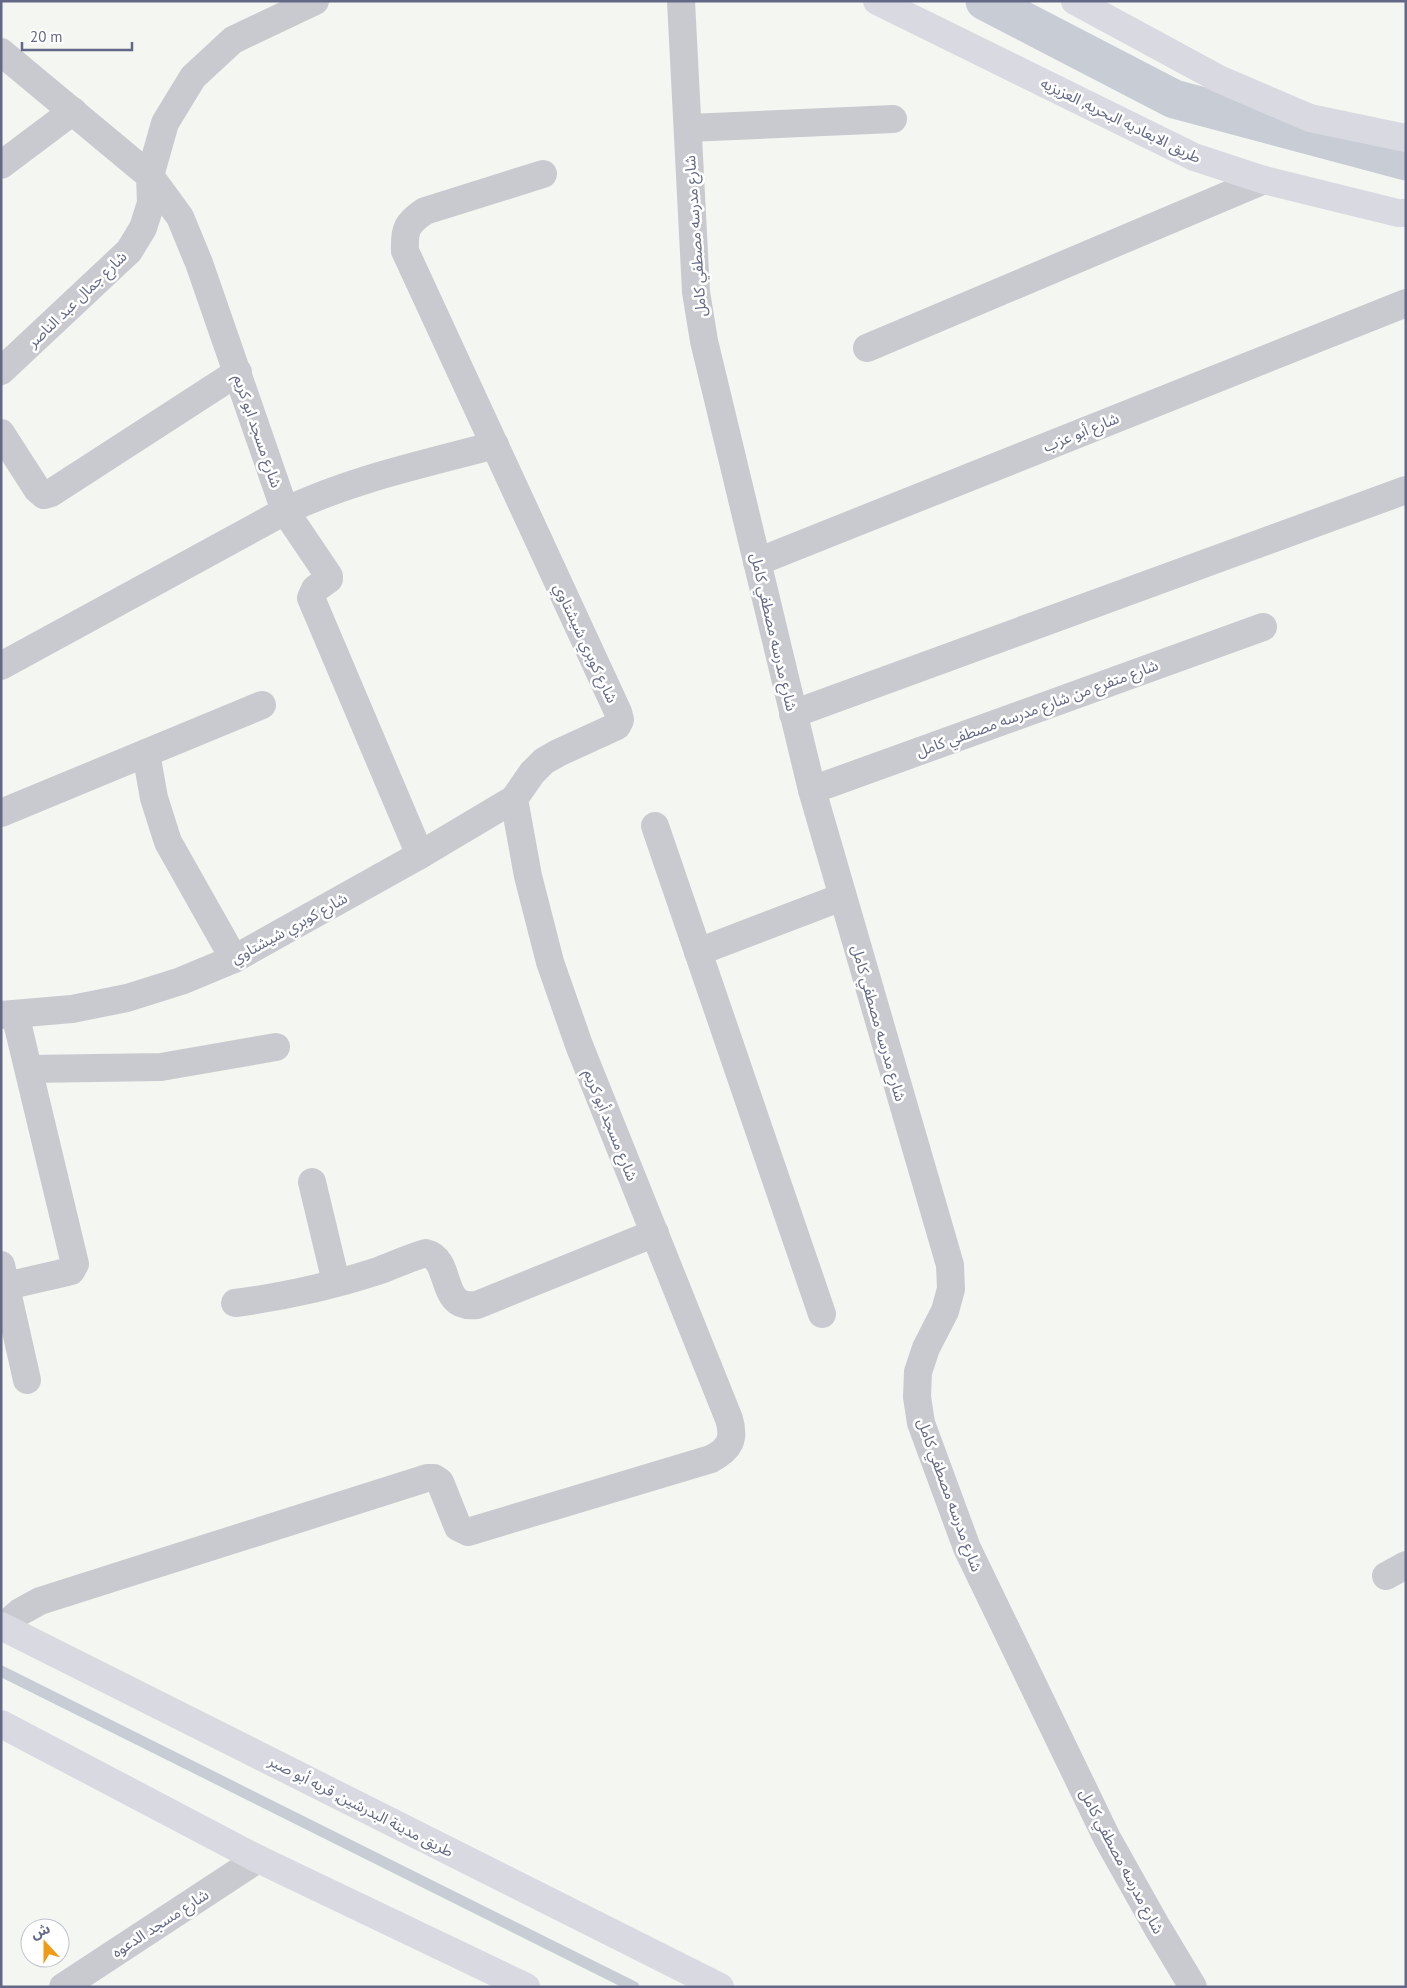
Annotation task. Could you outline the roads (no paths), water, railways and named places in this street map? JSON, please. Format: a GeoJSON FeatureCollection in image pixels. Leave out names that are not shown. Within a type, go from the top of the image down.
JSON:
{"type":"FeatureCollection","features":[{"type":"Feature","properties":{"kind":"street","name":"شارع جمال عبد الناصر"},"geometry":{"type":"LineString","coordinates":[[1,371],[129,251],[143,228],[151,203],[150,176],[165,123],[193,77],[233,40],[279,9],[315,1]]}},
{"type":"Feature","properties":{"kind":"street","name":"شارع مدرسه مصطفي كامل"},"geometry":{"type":"LineString","coordinates":[[681,1],[696,292],[704,341],[812,790],[950,1265],[951,1288],[945,1311],[926,1348],[918,1372],[917,1397],[921,1423],[967,1548],[1107,1838],[1193,1987]]}},
{"type":"Feature","properties":{"kind":"street","name":"طريق الابعاديه البحريه, العزيزيه"},"geometry":{"type":"LineString","coordinates":[[877,1],[1194,157],[1264,180],[1403,218]]}},
{"type":"Feature","properties":{"kind":"street"},"geometry":{"type":"LineString","coordinates":[[1075,1],[1219,79],[1310,118],[1406,138]]}},
{"type":"Feature","properties":{"kind":"street","name":"شارع مسجد ابو كريم"},"geometry":{"type":"LineString","coordinates":[[1,52],[150,176],[180,217],[200,263],[285,511],[329,576],[326,581],[315,589],[311,598],[420,855]]}},
{"type":"Feature","properties":{"kind":"street"},"geometry":{"type":"LineString","coordinates":[[1,165],[72,111]]}},
{"type":"Feature","properties":{"kind":"street"},"geometry":{"type":"LineString","coordinates":[[688,128],[893,119]]}},
{"type":"Feature","properties":{"kind":"street","name":"شارع كوبري شيشتاوي"},"geometry":{"type":"LineString","coordinates":[[8,1015],[72,1009],[127,998],[181,982],[234,960],[420,855],[514,799],[532,773],[544,762],[558,753],[617,726],[620,720],[618,712],[405,251],[404,235],[411,220],[424,211],[543,174]]}},
{"type":"Feature","properties":{"kind":"street"},"geometry":{"type":"LineString","coordinates":[[867,348],[1264,180]]}},
{"type":"Feature","properties":{"kind":"street","name":"شارع أبو عزب"},"geometry":{"type":"LineString","coordinates":[[757,562],[1406,303]]}},
{"type":"Feature","properties":{"kind":"street"},"geometry":{"type":"LineString","coordinates":[[1,433],[37,490],[44,495],[51,493],[238,372]]}},
{"type":"Feature","properties":{"kind":"street"},"geometry":{"type":"LineString","coordinates":[[1,666],[285,511],[342,486],[495,445]]}},
{"type":"Feature","properties":{"kind":"street"},"geometry":{"type":"LineString","coordinates":[[793,714],[1406,490]]}},
{"type":"Feature","properties":{"kind":"street","name":"شارع متفرع من شارع مدرسه مصطفي كامل"},"geometry":{"type":"LineString","coordinates":[[812,790],[1263,627]]}},
{"type":"Feature","properties":{"kind":"street"},"geometry":{"type":"LineString","coordinates":[[1,813],[262,705]]}},
{"type":"Feature","properties":{"kind":"street"},"geometry":{"type":"LineString","coordinates":[[146,752],[154,798],[168,842],[234,960]]}},
{"type":"Feature","properties":{"kind":"street","name":"شارع مسجد أبو كريم"},"geometry":{"type":"LineString","coordinates":[[2,1627],[20,1612],[40,1601],[427,1478],[434,1478],[440,1482],[458,1527],[468,1532],[711,1459],[723,1453],[730,1443],[733,1431],[729,1419],[579,1045],[550,962],[528,876],[514,799]]}},
{"type":"Feature","properties":{"kind":"street"},"geometry":{"type":"LineString","coordinates":[[655,826],[822,1314]]}},
{"type":"Feature","properties":{"kind":"street"},"geometry":{"type":"LineString","coordinates":[[698,952],[842,897]]}},
{"type":"Feature","properties":{"kind":"street"},"geometry":{"type":"LineString","coordinates":[[8,1015],[30,1069],[75,1264],[71,1271],[67,1272],[4,1276],[27,1380]]}},
{"type":"Feature","properties":{"kind":"street"},"geometry":{"type":"LineString","coordinates":[[30,1069],[161,1068],[276,1047]]}},
{"type":"Feature","properties":{"kind":"street"},"geometry":{"type":"LineString","coordinates":[[312,1182],[336,1282]]}},
{"type":"Feature","properties":{"kind":"street"},"geometry":{"type":"LineString","coordinates":[[235,1303],[336,1282],[426,1253],[433,1255],[438,1260],[451,1293],[457,1302],[467,1306],[477,1305],[655,1233]]}},
{"type":"Feature","properties":{"kind":"street","name":"طريق مدينة البدرشين, قريه أبو صير"},"geometry":{"type":"LineString","coordinates":[[2,1627],[720,1987]]}},
{"type":"Feature","properties":{"kind":"street"},"geometry":{"type":"LineString","coordinates":[[1,1724],[258,1859],[526,1987]]}},
{"type":"Feature","properties":{"kind":"street","name":"شارع مسجد الدعوه"},"geometry":{"type":"LineString","coordinates":[[63,1987],[258,1859]]}},
{"type":"Feature","properties":{"kind":"waterway"},"geometry":{"type":"LineString","coordinates":[[985,1],[1174,99],[1406,161]]}},
{"type":"Feature","properties":{"kind":"waterway"},"geometry":{"type":"LineString","coordinates":[[1,1671],[634,1987]]}}]}
